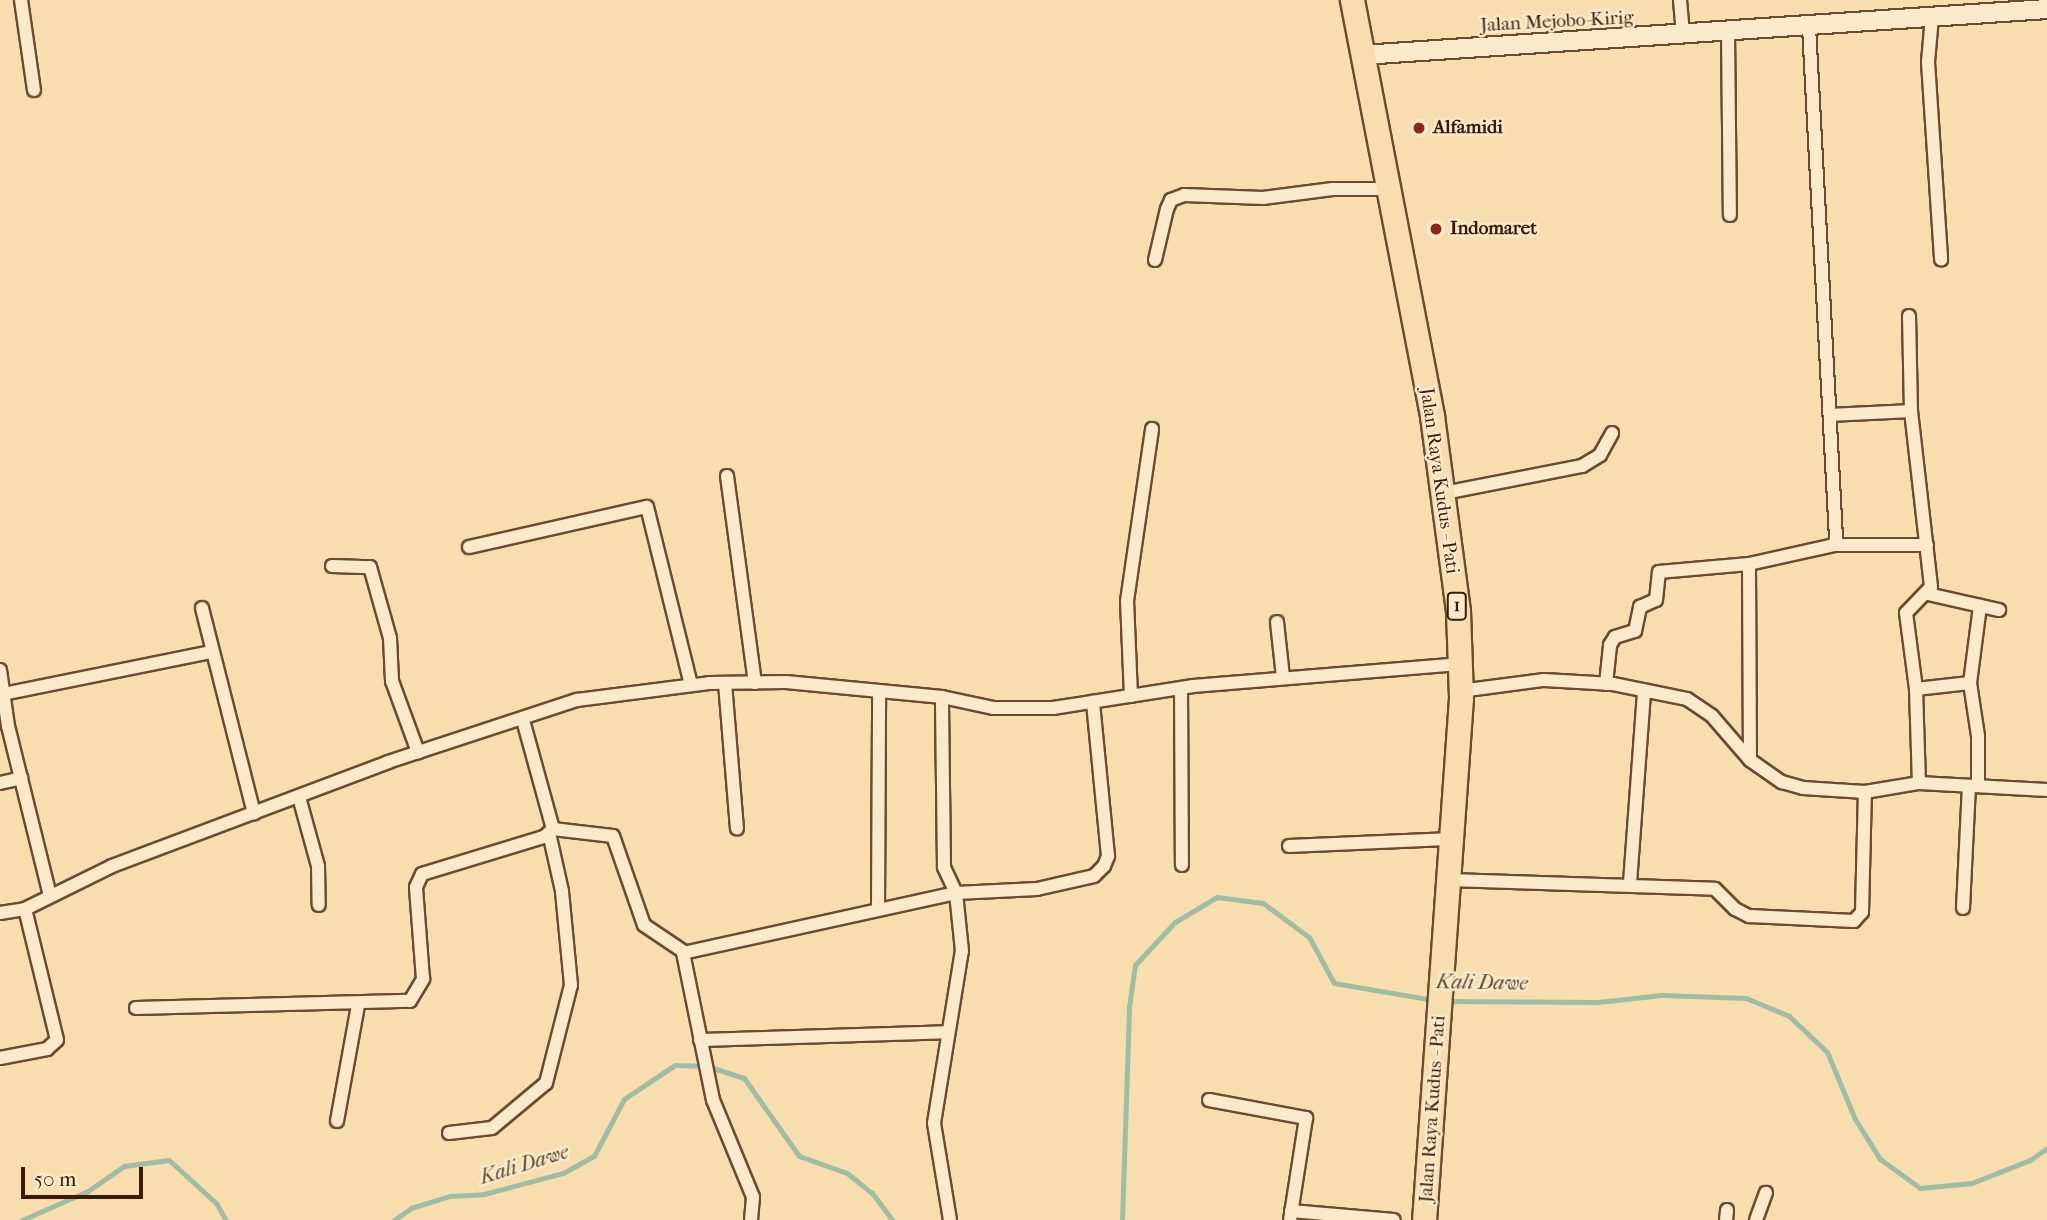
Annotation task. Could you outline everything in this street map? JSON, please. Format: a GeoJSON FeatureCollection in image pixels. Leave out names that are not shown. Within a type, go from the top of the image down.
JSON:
{"type":"FeatureCollection","features":[{"type":"Feature","properties":{"kind":"highway","name":"Jalan Raya Kudus - Pati"},"geometry":{"type":"LineString","coordinates":[[1352,0],[1444,493],[1458,611],[1460,691],[1450,880],[1424,1220]]}},
{"type":"Feature","properties":{"kind":"street"},"geometry":{"type":"LineString","coordinates":[[21,0],[34,90]]}},
{"type":"Feature","properties":{"kind":"street"},"geometry":{"type":"LineString","coordinates":[[1680,0],[1683,36]]}},
{"type":"Feature","properties":{"kind":"street","name":"Jalan Mejobo-Kirig"},"geometry":{"type":"LineString","coordinates":[[1362,55],[1810,27],[1932,17],[2003,6],[2047,9]]}},
{"type":"Feature","properties":{"kind":"street"},"geometry":{"type":"LineString","coordinates":[[1932,17],[1928,62],[1941,260]]}},
{"type":"Feature","properties":{"kind":"street"},"geometry":{"type":"LineString","coordinates":[[1810,27],[1835,545]]}},
{"type":"Feature","properties":{"kind":"street"},"geometry":{"type":"LineString","coordinates":[[1728,33],[1730,215]]}},
{"type":"Feature","properties":{"kind":"street"},"geometry":{"type":"LineString","coordinates":[[1155,260],[1171,200],[1184,195],[1262,198],[1332,189],[1386,189]]}},
{"type":"Feature","properties":{"kind":"street"},"geometry":{"type":"LineString","coordinates":[[1909,316],[1911,411],[1927,545],[1928,594]]}},
{"type":"Feature","properties":{"kind":"street"},"geometry":{"type":"LineString","coordinates":[[1830,415],[1911,411]]}},
{"type":"Feature","properties":{"kind":"street"},"geometry":{"type":"LineString","coordinates":[[1132,696],[1126,601],[1152,429]]}},
{"type":"Feature","properties":{"kind":"street"},"geometry":{"type":"LineString","coordinates":[[1444,493],[1583,466],[1600,455],[1612,433]]}},
{"type":"Feature","properties":{"kind":"street"},"geometry":{"type":"LineString","coordinates":[[727,476],[755,683]]}},
{"type":"Feature","properties":{"kind":"street"},"geometry":{"type":"LineString","coordinates":[[469,547],[647,507],[691,685]]}},
{"type":"Feature","properties":{"kind":"street"},"geometry":{"type":"LineString","coordinates":[[1606,684],[1610,645],[1615,637],[1634,631],[1640,607],[1656,600],[1659,572],[1749,564],[1835,545],[1927,545]]}},
{"type":"Feature","properties":{"kind":"street"},"geometry":{"type":"LineString","coordinates":[[1749,564],[1750,760]]}},
{"type":"Feature","properties":{"kind":"street"},"geometry":{"type":"LineString","coordinates":[[332,566],[370,567],[385,612],[392,681],[418,752]]}},
{"type":"Feature","properties":{"kind":"street"},"geometry":{"type":"LineString","coordinates":[[1919,783],[1916,689],[1906,613],[1915,599],[1928,594],[1998,610]]}},
{"type":"Feature","properties":{"kind":"street"},"geometry":{"type":"LineString","coordinates":[[1963,908],[1977,726],[1970,682],[1980,606]]}},
{"type":"Feature","properties":{"kind":"street"},"geometry":{"type":"LineString","coordinates":[[202,608],[254,814]]}},
{"type":"Feature","properties":{"kind":"street"},"geometry":{"type":"LineString","coordinates":[[1277,622],[1283,677]]}},
{"type":"Feature","properties":{"kind":"street"},"geometry":{"type":"LineString","coordinates":[[3,694],[212,652]]}},
{"type":"Feature","properties":{"kind":"street"},"geometry":{"type":"LineString","coordinates":[[0,913],[25,909],[112,866],[418,752],[523,720],[577,700],[691,685],[755,683],[942,697],[993,708],[1093,702],[1181,688],[1283,677],[1459,664]]}},
{"type":"Feature","properties":{"kind":"street"},"geometry":{"type":"LineString","coordinates":[[0,670],[21,778],[50,896]]}},
{"type":"Feature","properties":{"kind":"street"},"geometry":{"type":"LineString","coordinates":[[1460,691],[1544,680],[1606,684],[1698,705],[1750,760],[1782,782],[1803,788],[1866,792],[1919,783],[2047,790]]}},
{"type":"Feature","properties":{"kind":"street"},"geometry":{"type":"LineString","coordinates":[[1916,689],[1970,682]]}},
{"type":"Feature","properties":{"kind":"street"},"geometry":{"type":"LineString","coordinates":[[725,683],[737,830]]}},
{"type":"Feature","properties":{"kind":"street"},"geometry":{"type":"LineString","coordinates":[[1181,688],[1182,865]]}},
{"type":"Feature","properties":{"kind":"street"},"geometry":{"type":"LineString","coordinates":[[878,908],[879,691]]}},
{"type":"Feature","properties":{"kind":"street"},"geometry":{"type":"LineString","coordinates":[[1630,883],[1644,691]]}},
{"type":"Feature","properties":{"kind":"street"},"geometry":{"type":"LineString","coordinates":[[942,697],[944,867],[956,892],[962,951],[934,1123],[950,1220]]}},
{"type":"Feature","properties":{"kind":"street"},"geometry":{"type":"LineString","coordinates":[[684,952],[956,892],[1037,889],[1094,876],[1104,866],[1108,856],[1093,702]]}},
{"type":"Feature","properties":{"kind":"street"},"geometry":{"type":"LineString","coordinates":[[449,1133],[492,1128],[546,1083],[570,985],[564,902],[551,831],[523,720]]}},
{"type":"Feature","properties":{"kind":"street"},"geometry":{"type":"LineString","coordinates":[[0,783],[21,778]]}},
{"type":"Feature","properties":{"kind":"street"},"geometry":{"type":"LineString","coordinates":[[1450,880],[1630,883],[1715,889],[1735,909],[1749,916],[1857,920],[1862,912],[1866,792]]}},
{"type":"Feature","properties":{"kind":"street"},"geometry":{"type":"LineString","coordinates":[[299,797],[318,866],[318,905]]}},
{"type":"Feature","properties":{"kind":"street"},"geometry":{"type":"LineString","coordinates":[[136,1008],[394,1005],[416,995],[423,979],[416,887],[422,874],[551,831],[613,836],[644,925],[684,952],[713,1100],[753,1198],[751,1220]]}},
{"type":"Feature","properties":{"kind":"street"},"geometry":{"type":"LineString","coordinates":[[1289,846],[1452,839]]}},
{"type":"Feature","properties":{"kind":"street"},"geometry":{"type":"LineString","coordinates":[[0,1058],[47,1049],[57,1040],[25,909]]}},
{"type":"Feature","properties":{"kind":"street"},"geometry":{"type":"LineString","coordinates":[[337,1121],[358,1005]]}},
{"type":"Feature","properties":{"kind":"street"},"geometry":{"type":"LineString","coordinates":[[701,1040],[948,1032]]}},
{"type":"Feature","properties":{"kind":"street"},"geometry":{"type":"LineString","coordinates":[[1209,1100],[1306,1118],[1291,1215],[1394,1220]]}},
{"type":"Feature","properties":{"kind":"street"},"geometry":{"type":"LineString","coordinates":[[1756,1220],[1766,1193]]}},
{"type":"Feature","properties":{"kind":"waterway","name":"Kali Dawe"},"geometry":{"type":"LineString","coordinates":[[1122,1220],[1129,1007],[1135,965],[1175,922],[1217,897],[1263,903],[1309,937],[1334,983],[1433,1000]]}},
{"type":"Feature","properties":{"kind":"waterway","name":"Kali Dawe"},"geometry":{"type":"LineString","coordinates":[[1446,1001],[1598,1002],[1662,995],[1746,998],[1789,1016],[1827,1052],[1855,1119],[1880,1159],[1920,1188],[1972,1183],[2030,1160],[2047,1148]]}},
{"type":"Feature","properties":{"kind":"waterway","name":"Kali Dawe"},"geometry":{"type":"LineString","coordinates":[[394,1220],[411,1208],[450,1196],[484,1194],[563,1173],[594,1156],[624,1099],[675,1065],[707,1066],[744,1078],[799,1156],[847,1173],[872,1193],[892,1220]]}},
{"type":"Feature","properties":{"kind":"waterway","name":"Kali Dawe"},"geometry":{"type":"LineString","coordinates":[[22,1220],[88,1191],[124,1166],[169,1160],[216,1203],[226,1220]]}},
{"type":"Feature","properties":{"kind":"place","name":"Alfamidi"},"geometry":{"type":"Point","coordinates":[1419,128]}},
{"type":"Feature","properties":{"kind":"place","name":"Indomaret"},"geometry":{"type":"Point","coordinates":[1436,229]}}]}
